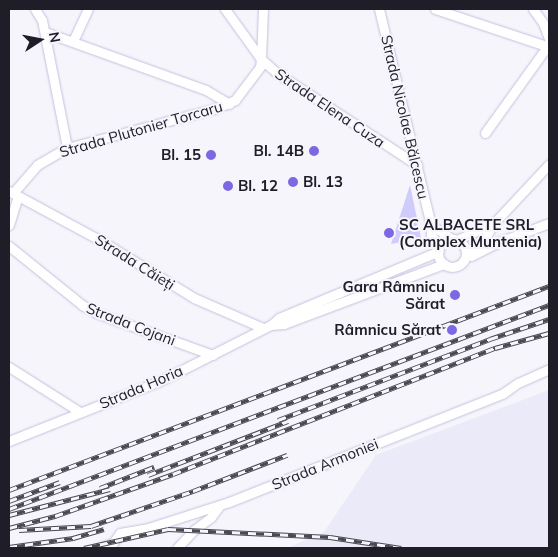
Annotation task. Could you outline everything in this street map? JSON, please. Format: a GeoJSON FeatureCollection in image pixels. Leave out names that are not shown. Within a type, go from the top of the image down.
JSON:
{"type":"FeatureCollection","features":[{"type":"Feature","properties":{"kind":"street"},"geometry":{"type":"LineString","coordinates":[[35,9],[42,20],[45,32],[67,148]]}},
{"type":"Feature","properties":{"kind":"street"},"geometry":{"type":"LineString","coordinates":[[73,41],[88,9]]}},
{"type":"Feature","properties":{"kind":"street"},"geometry":{"type":"LineString","coordinates":[[225,9],[261,59]]}},
{"type":"Feature","properties":{"kind":"street","name":"Strada Elena Cuza"},"geometry":{"type":"LineString","coordinates":[[263,9],[261,59],[277,73],[417,165]]}},
{"type":"Feature","properties":{"kind":"street","name":"Strada Nicolae Bălcescu"},"geometry":{"type":"LineString","coordinates":[[379,9],[431,225],[432,237],[440,248]]}},
{"type":"Feature","properties":{"kind":"street"},"geometry":{"type":"LineString","coordinates":[[435,9],[549,44]]}},
{"type":"Feature","properties":{"kind":"street"},"geometry":{"type":"LineString","coordinates":[[533,9],[543,23],[549,44]]}},
{"type":"Feature","properties":{"kind":"street"},"geometry":{"type":"LineString","coordinates":[[45,32],[206,90],[229,104]]}},
{"type":"Feature","properties":{"kind":"street"},"geometry":{"type":"LineString","coordinates":[[485,132],[549,44]]}},
{"type":"Feature","properties":{"kind":"street","name":"Strada Plutonier Torcaru"},"geometry":{"type":"LineString","coordinates":[[13,193],[37,165],[67,148],[229,104],[253,78],[260,67],[261,59]]}},
{"type":"Feature","properties":{"kind":"street"},"geometry":{"type":"LineString","coordinates":[[495,222],[440,248],[440,259],[444,264],[455,267],[486,236],[495,222],[549,164]]}},
{"type":"Feature","properties":{"kind":"street"},"geometry":{"type":"LineString","coordinates":[[9,225],[13,193]]}},
{"type":"Feature","properties":{"kind":"street","name":"Strada Căieți"},"geometry":{"type":"LineString","coordinates":[[13,193],[105,243],[189,295],[267,326]]}},
{"type":"Feature","properties":{"kind":"street"},"geometry":{"type":"LineString","coordinates":[[465,257],[549,223]]}},
{"type":"Feature","properties":{"kind":"street"},"geometry":{"type":"LineString","coordinates":[[431,225],[463,245],[465,257]]}},
{"type":"Feature","properties":{"kind":"street","name":"Strada Cojani"},"geometry":{"type":"LineString","coordinates":[[9,246],[86,308],[213,355]]}},
{"type":"Feature","properties":{"kind":"street","name":"Strada Horia"},"geometry":{"type":"LineString","coordinates":[[9,441],[160,381],[213,355],[279,318],[440,248]]}},
{"type":"Feature","properties":{"kind":"street","name":"Strada Horia"},"geometry":{"type":"LineString","coordinates":[[267,326],[284,324],[444,264]]}},
{"type":"Feature","properties":{"kind":"street"},"geometry":{"type":"LineString","coordinates":[[9,367],[80,412]]}},
{"type":"Feature","properties":{"kind":"street","name":"Strada Armoniei"},"geometry":{"type":"LineString","coordinates":[[98,548],[112,543],[120,533],[148,528],[220,505],[502,394],[518,383],[549,369]]}},
{"type":"Feature","properties":{"kind":"street"},"geometry":{"type":"LineString","coordinates":[[177,548],[194,530],[211,517],[220,505]]}},
{"type":"Feature","properties":{"kind":"shaded area"},"geometry":{"type":"Polygon","coordinates":[[[410,185],[421,238],[391,244],[410,185]]]}},
{"type":"Feature","properties":{"kind":"shaded area"},"geometry":{"type":"Polygon","coordinates":[[[549,390],[549,548],[287,548],[324,532],[376,455],[549,390]]]}},
{"type":"Feature","properties":{"kind":"railway"},"geometry":{"type":"LineString","coordinates":[[9,490],[549,286]]}},
{"type":"Feature","properties":{"kind":"railway"},"geometry":{"type":"LineString","coordinates":[[9,509],[549,305]]}},
{"type":"Feature","properties":{"kind":"railway"},"geometry":{"type":"LineString","coordinates":[[278,420],[490,339],[549,319]]}},
{"type":"Feature","properties":{"kind":"railway"},"geometry":{"type":"LineString","coordinates":[[9,528],[55,516],[173,474],[495,348],[549,333]]}},
{"type":"Feature","properties":{"kind":"railway"},"geometry":{"type":"LineString","coordinates":[[148,475],[288,421]]}},
{"type":"Feature","properties":{"kind":"railway"},"geometry":{"type":"LineString","coordinates":[[19,530],[91,526],[193,491],[287,455]]}},
{"type":"Feature","properties":{"kind":"railway"},"geometry":{"type":"LineString","coordinates":[[100,488],[154,467]]}},
{"type":"Feature","properties":{"kind":"railway"},"geometry":{"type":"LineString","coordinates":[[9,501],[60,482]]}},
{"type":"Feature","properties":{"kind":"railway"},"geometry":{"type":"LineString","coordinates":[[9,515],[110,489]]}},
{"type":"Feature","properties":{"kind":"railway"},"geometry":{"type":"LineString","coordinates":[[9,547],[73,538],[104,529]]}},
{"type":"Feature","properties":{"kind":"railway"},"geometry":{"type":"LineString","coordinates":[[84,548],[168,529],[330,537],[401,548]]}},
{"type":"Feature","properties":{"kind":"place","name":"Bl. 14B"},"geometry":{"type":"Point","coordinates":[314,151]}},
{"type":"Feature","properties":{"kind":"place","name":"Bl. 15"},"geometry":{"type":"Point","coordinates":[211,155]}},
{"type":"Feature","properties":{"kind":"place","name":"Bl. 13"},"geometry":{"type":"Point","coordinates":[293,182]}},
{"type":"Feature","properties":{"kind":"place","name":"Bl. 12"},"geometry":{"type":"Point","coordinates":[228,186]}},
{"type":"Feature","properties":{"kind":"place","name":"SC ALBACETE SRL (Complex Muntenia)"},"geometry":{"type":"Point","coordinates":[389,233]}},
{"type":"Feature","properties":{"kind":"place","name":"Gara Râmnicu Sărat"},"geometry":{"type":"Point","coordinates":[455,295]}},
{"type":"Feature","properties":{"kind":"place","name":"Râmnicu Sărat"},"geometry":{"type":"Point","coordinates":[452,330]}}]}
